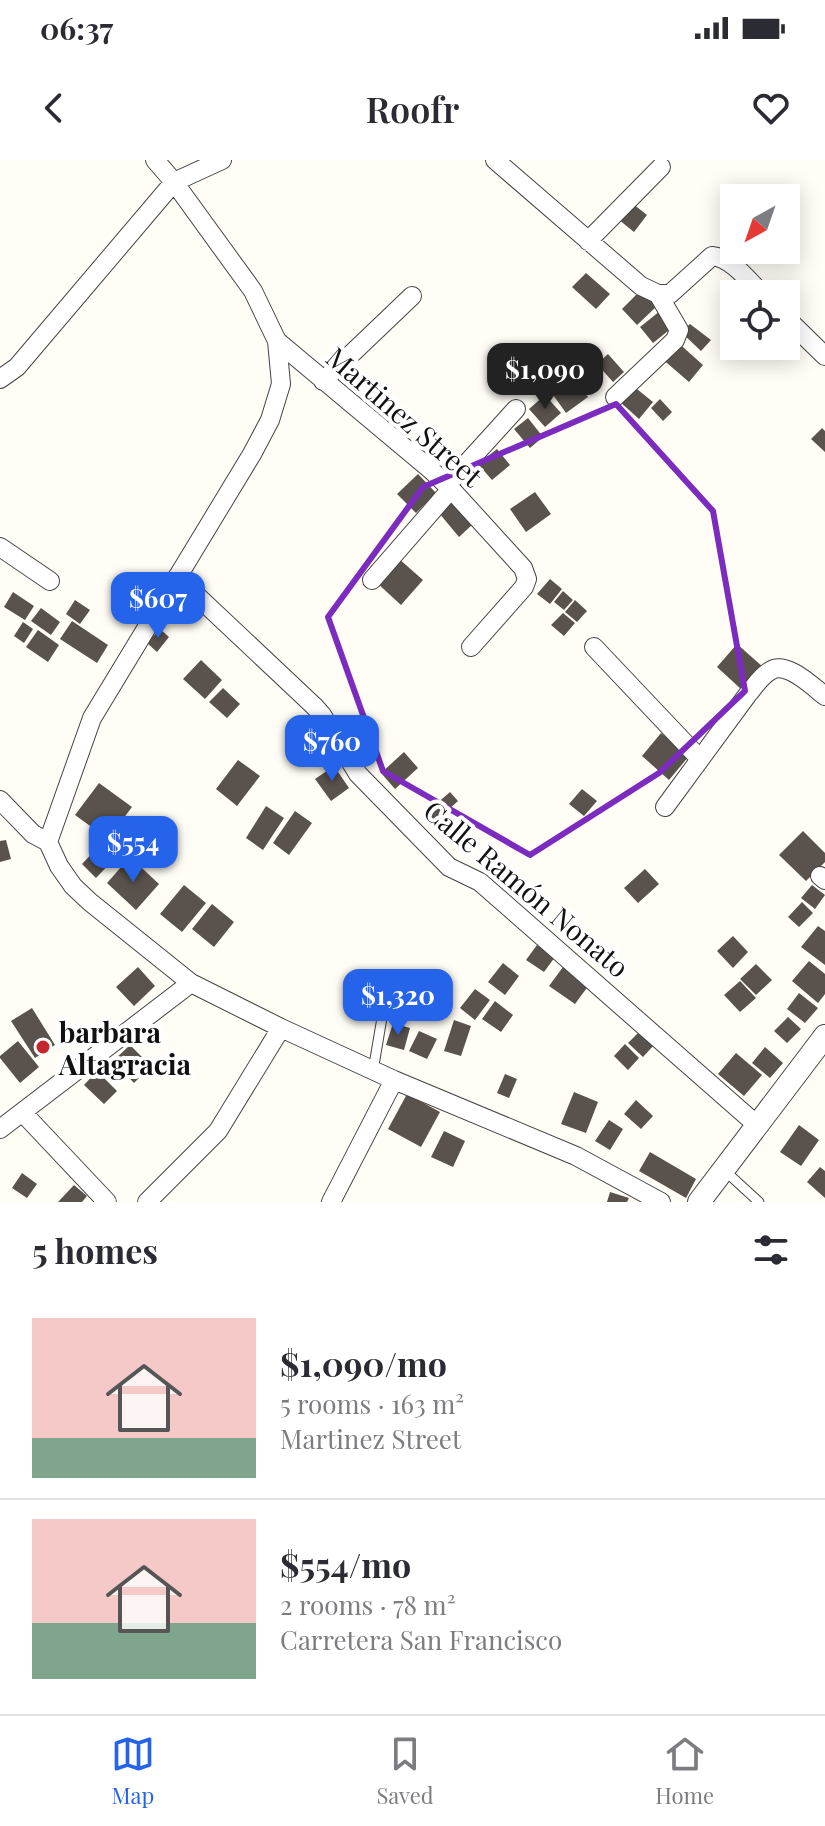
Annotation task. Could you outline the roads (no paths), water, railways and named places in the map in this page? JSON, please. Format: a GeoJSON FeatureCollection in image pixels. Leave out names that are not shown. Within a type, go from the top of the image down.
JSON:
{"type":"FeatureCollection","features":[{"type":"Feature","properties":{"kind":"street"},"geometry":{"type":"LineString","coordinates":[[48,842],[92,718],[252,454],[270,420],[281,384],[277,341],[253,291],[155,160]]}},
{"type":"Feature","properties":{"kind":"street"},"geometry":{"type":"LineString","coordinates":[[0,379],[17,367],[174,182],[222,160]]}},
{"type":"Feature","properties":{"kind":"street"},"geometry":{"type":"LineString","coordinates":[[495,160],[641,286],[658,294],[670,294],[712,256],[730,263],[748,280]]}},
{"type":"Feature","properties":{"kind":"street"},"geometry":{"type":"LineString","coordinates":[[588,241],[661,167]]}},
{"type":"Feature","properties":{"kind":"street"},"geometry":{"type":"LineString","coordinates":[[615,397],[675,340],[679,330],[658,294]]}},
{"type":"Feature","properties":{"kind":"street"},"geometry":{"type":"LineString","coordinates":[[323,381],[412,296]]}},
{"type":"Feature","properties":{"kind":"street"},"geometry":{"type":"LineString","coordinates":[[800,332],[825,356]]}},
{"type":"Feature","properties":{"kind":"street","name":"Martinez Street"},"geometry":{"type":"LineString","coordinates":[[277,341],[430,469],[523,568],[527,579],[524,587],[471,647]]}},
{"type":"Feature","properties":{"kind":"street"},"geometry":{"type":"LineString","coordinates":[[372,580],[516,409]]}},
{"type":"Feature","properties":{"kind":"street"},"geometry":{"type":"LineString","coordinates":[[0,547],[50,581]]}},
{"type":"Feature","properties":{"kind":"street","name":"Calle Ramón Nonato"},"geometry":{"type":"LineString","coordinates":[[177,577],[314,706],[358,774],[449,867],[480,882],[757,1125]]}},
{"type":"Feature","properties":{"kind":"street"},"geometry":{"type":"LineString","coordinates":[[594,647],[700,759]]}},
{"type":"Feature","properties":{"kind":"street"},"geometry":{"type":"LineString","coordinates":[[665,807],[748,694],[773,668],[783,668],[799,676],[825,696]]}},
{"type":"Feature","properties":{"kind":"street"},"geometry":{"type":"LineString","coordinates":[[0,800],[33,834],[48,842],[73,886],[191,983],[373,1071],[576,1156],[661,1202]]}},
{"type":"Feature","properties":{"kind":"street"},"geometry":{"type":"LineString","coordinates":[[0,1129],[191,983]]}},
{"type":"Feature","properties":{"kind":"street"},"geometry":{"type":"LineString","coordinates":[[147,1202],[218,1131],[281,1028]]}},
{"type":"Feature","properties":{"kind":"street"},"geometry":{"type":"LineString","coordinates":[[699,1202],[825,1036]]}},
{"type":"Feature","properties":{"kind":"street"},"geometry":{"type":"LineString","coordinates":[[331,1202],[394,1080]]}},
{"type":"Feature","properties":{"kind":"street"},"geometry":{"type":"LineString","coordinates":[[23,1113],[107,1202]]}},
{"type":"Feature","properties":{"kind":"lane"},"geometry":{"type":"LineString","coordinates":[[373,1071],[387,988]]}},
{"type":"Feature","properties":{"kind":"lane"},"geometry":{"type":"LineString","coordinates":[[723,1169],[759,1202]]}},
{"type":"Feature","properties":{"kind":"place","name":"barbara Altagracia"},"geometry":{"type":"Point","coordinates":[43,1047]}}]}
